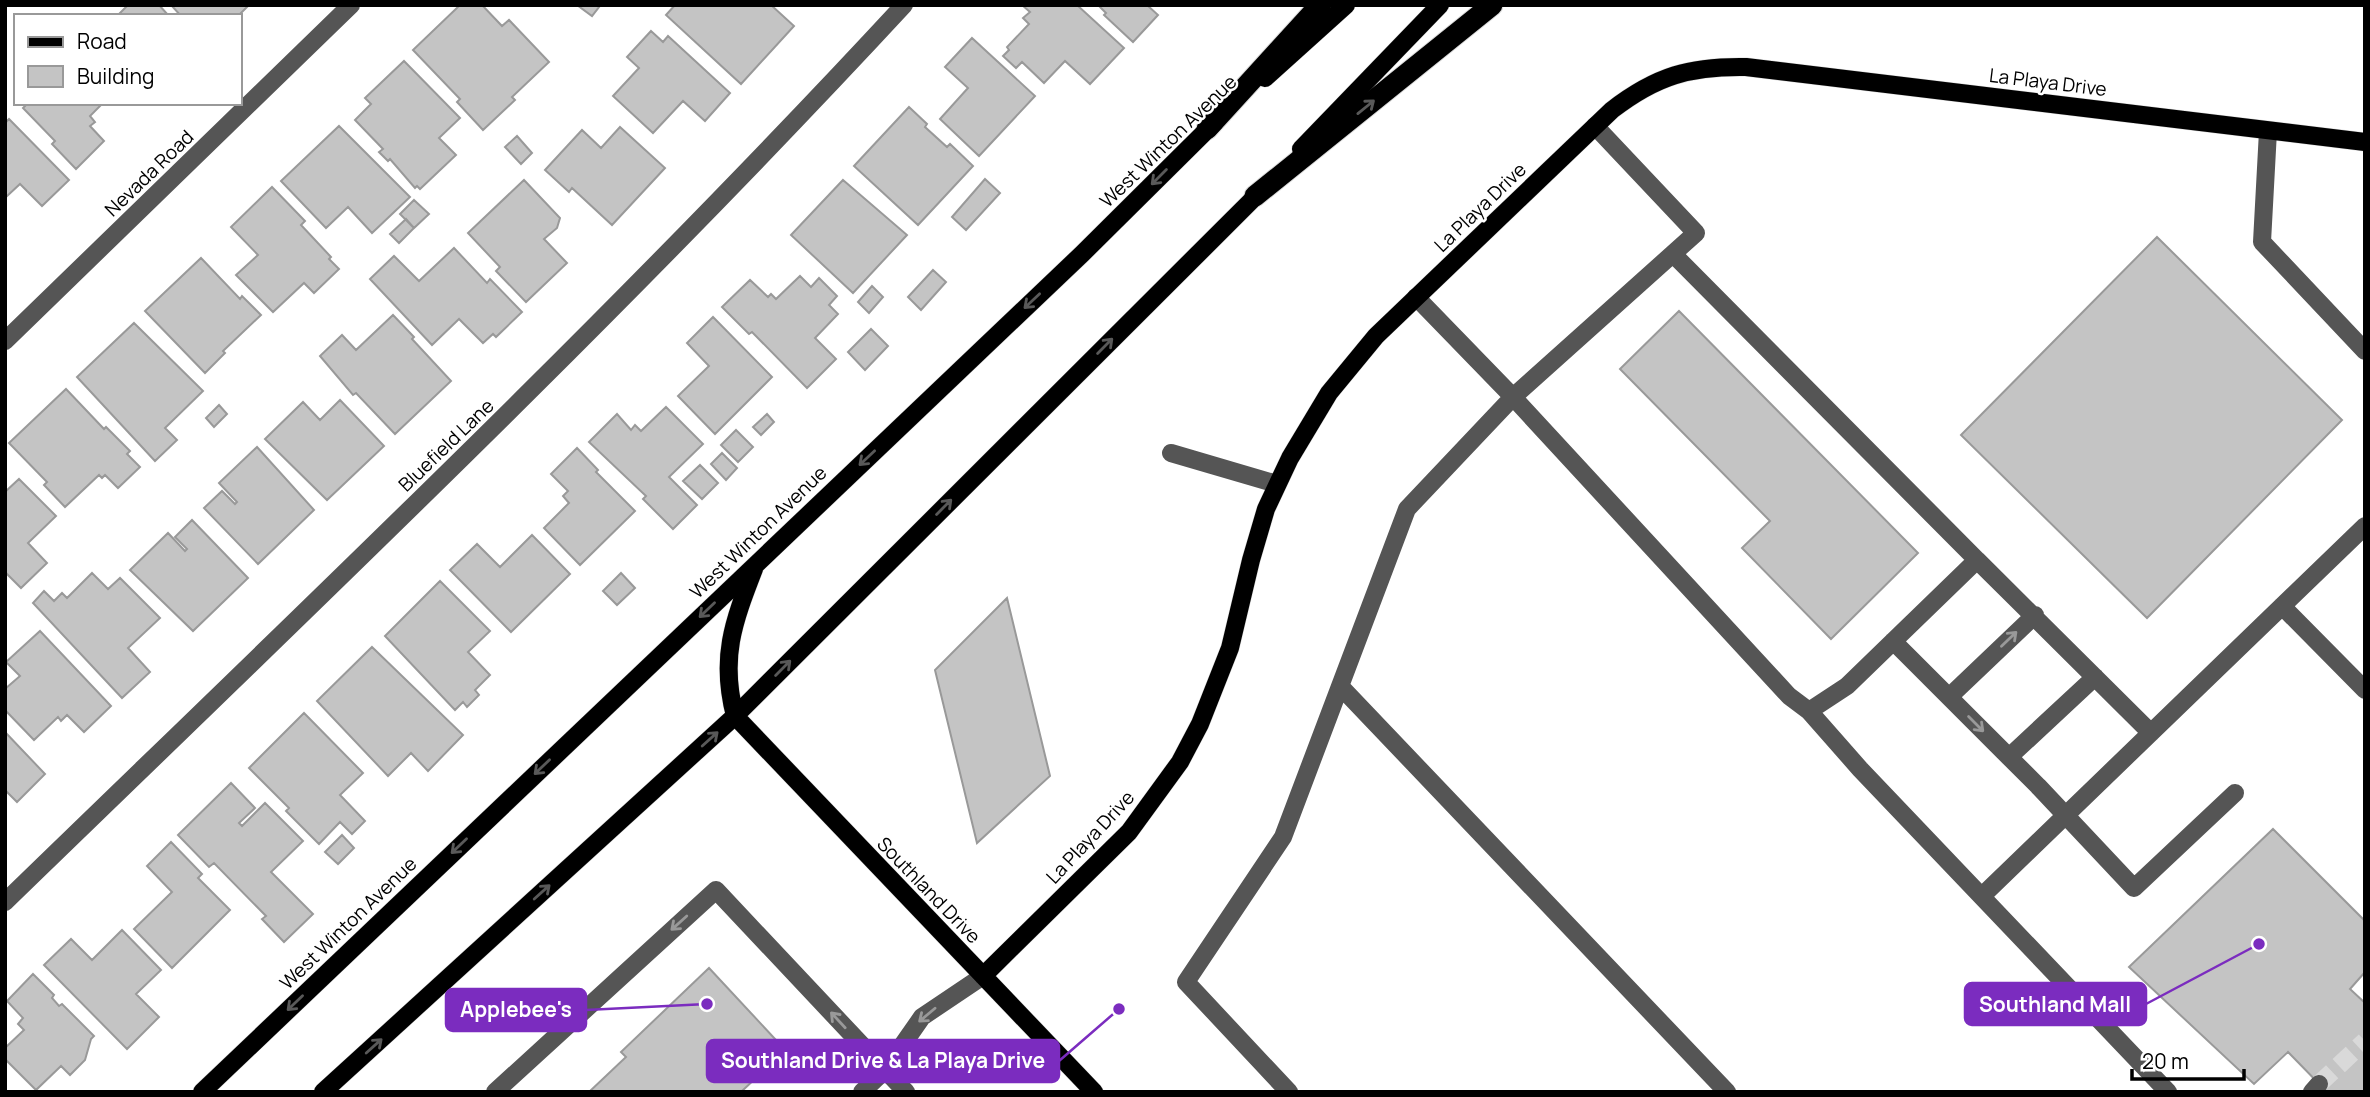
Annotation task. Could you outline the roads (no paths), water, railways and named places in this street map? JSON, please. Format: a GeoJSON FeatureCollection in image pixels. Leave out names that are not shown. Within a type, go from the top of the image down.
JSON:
{"type":"FeatureCollection","features":[{"type":"Feature","properties":{"kind":"highway"},"geometry":{"type":"LineString","coordinates":[[1207,129],[1321,5]]}},
{"type":"Feature","properties":{"kind":"highway"},"geometry":{"type":"LineString","coordinates":[[1255,196],[1492,5]]}},
{"type":"Feature","properties":{"kind":"main road","name":"West Winton Avenue"},"geometry":{"type":"LineString","coordinates":[[202,1092],[1072,264],[1207,129],[1346,5]]}},
{"type":"Feature","properties":{"kind":"main road"},"geometry":{"type":"LineString","coordinates":[[323,1092],[735,716],[1255,196],[1440,5]]}},
{"type":"Feature","properties":{"kind":"main road","name":"La Playa Drive"},"geometry":{"type":"LineString","coordinates":[[983,976],[1129,832],[1180,762],[1200,724],[1222,671],[1237,624],[1257,535],[1277,484],[1303,434],[1336,383],[1376,336],[1595,126],[1630,96],[1685,70],[1727,66],[1764,68],[2365,142]]}},
{"type":"Feature","properties":{"kind":"main road"},"geometry":{"type":"LineString","coordinates":[[735,716],[727,687],[729,658],[735,620],[756,562]]}},
{"type":"Feature","properties":{"kind":"main road","name":"Southland Drive"},"geometry":{"type":"LineString","coordinates":[[735,716],[1094,1092]]}},
{"type":"Feature","properties":{"kind":"street","name":"Nevada Road"},"geometry":{"type":"LineString","coordinates":[[5,341],[352,5]]}},
{"type":"Feature","properties":{"kind":"street","name":"Bluefield Lane"},"geometry":{"type":"LineString","coordinates":[[5,902],[560,363],[791,127],[904,5]]}},
{"type":"Feature","properties":{"kind":"street"},"geometry":{"type":"LineString","coordinates":[[1289,1092],[1186,982],[1283,837],[1406,509],[1513,397],[1696,233],[1595,126]]}},
{"type":"Feature","properties":{"kind":"street"},"geometry":{"type":"LineString","coordinates":[[2268,131],[2262,242],[2365,351]]}},
{"type":"Feature","properties":{"kind":"street"},"geometry":{"type":"LineString","coordinates":[[1673,254],[2151,733]]}},
{"type":"Feature","properties":{"kind":"street"},"geometry":{"type":"LineString","coordinates":[[1416,297],[1513,397],[1789,696],[1809,711],[1860,769],[2168,1092]]}},
{"type":"Feature","properties":{"kind":"street"},"geometry":{"type":"LineString","coordinates":[[1171,453],[1277,484]]}},
{"type":"Feature","properties":{"kind":"street"},"geometry":{"type":"LineString","coordinates":[[1982,896],[2365,526]]}},
{"type":"Feature","properties":{"kind":"street"},"geometry":{"type":"LineString","coordinates":[[1809,711],[1847,686],[1977,560]]}},
{"type":"Feature","properties":{"kind":"street"},"geometry":{"type":"LineString","coordinates":[[2282,606],[2365,690]]}},
{"type":"Feature","properties":{"kind":"street"},"geometry":{"type":"LineString","coordinates":[[1949,697],[2035,615]]}},
{"type":"Feature","properties":{"kind":"street"},"geometry":{"type":"LineString","coordinates":[[1893,641],[2066,815],[2134,888],[2235,793]]}},
{"type":"Feature","properties":{"kind":"street"},"geometry":{"type":"LineString","coordinates":[[2009,757],[2095,677]]}},
{"type":"Feature","properties":{"kind":"street"},"geometry":{"type":"LineString","coordinates":[[1340,685],[1727,1092]]}},
{"type":"Feature","properties":{"kind":"street"},"geometry":{"type":"LineString","coordinates":[[500,1090],[716,890],[906,1092]]}},
{"type":"Feature","properties":{"kind":"street"},"geometry":{"type":"LineString","coordinates":[[862,1092],[885,1070],[922,1017],[983,976]]}},
{"type":"Feature","properties":{"kind":"tunnel"},"geometry":{"type":"LineString","coordinates":[[2319,1084],[2365,1041]]}},
{"type":"Feature","properties":{"kind":"place","name":"Southland Mall"},"geometry":{"type":"Point","coordinates":[2259,944]}},
{"type":"Feature","properties":{"kind":"place","name":"Applebee's"},"geometry":{"type":"Point","coordinates":[707,1004]}},
{"type":"Feature","properties":{"kind":"place","name":"Southland Drive & La Playa Drive"},"geometry":{"type":"Point","coordinates":[1119,1009]}}]}
